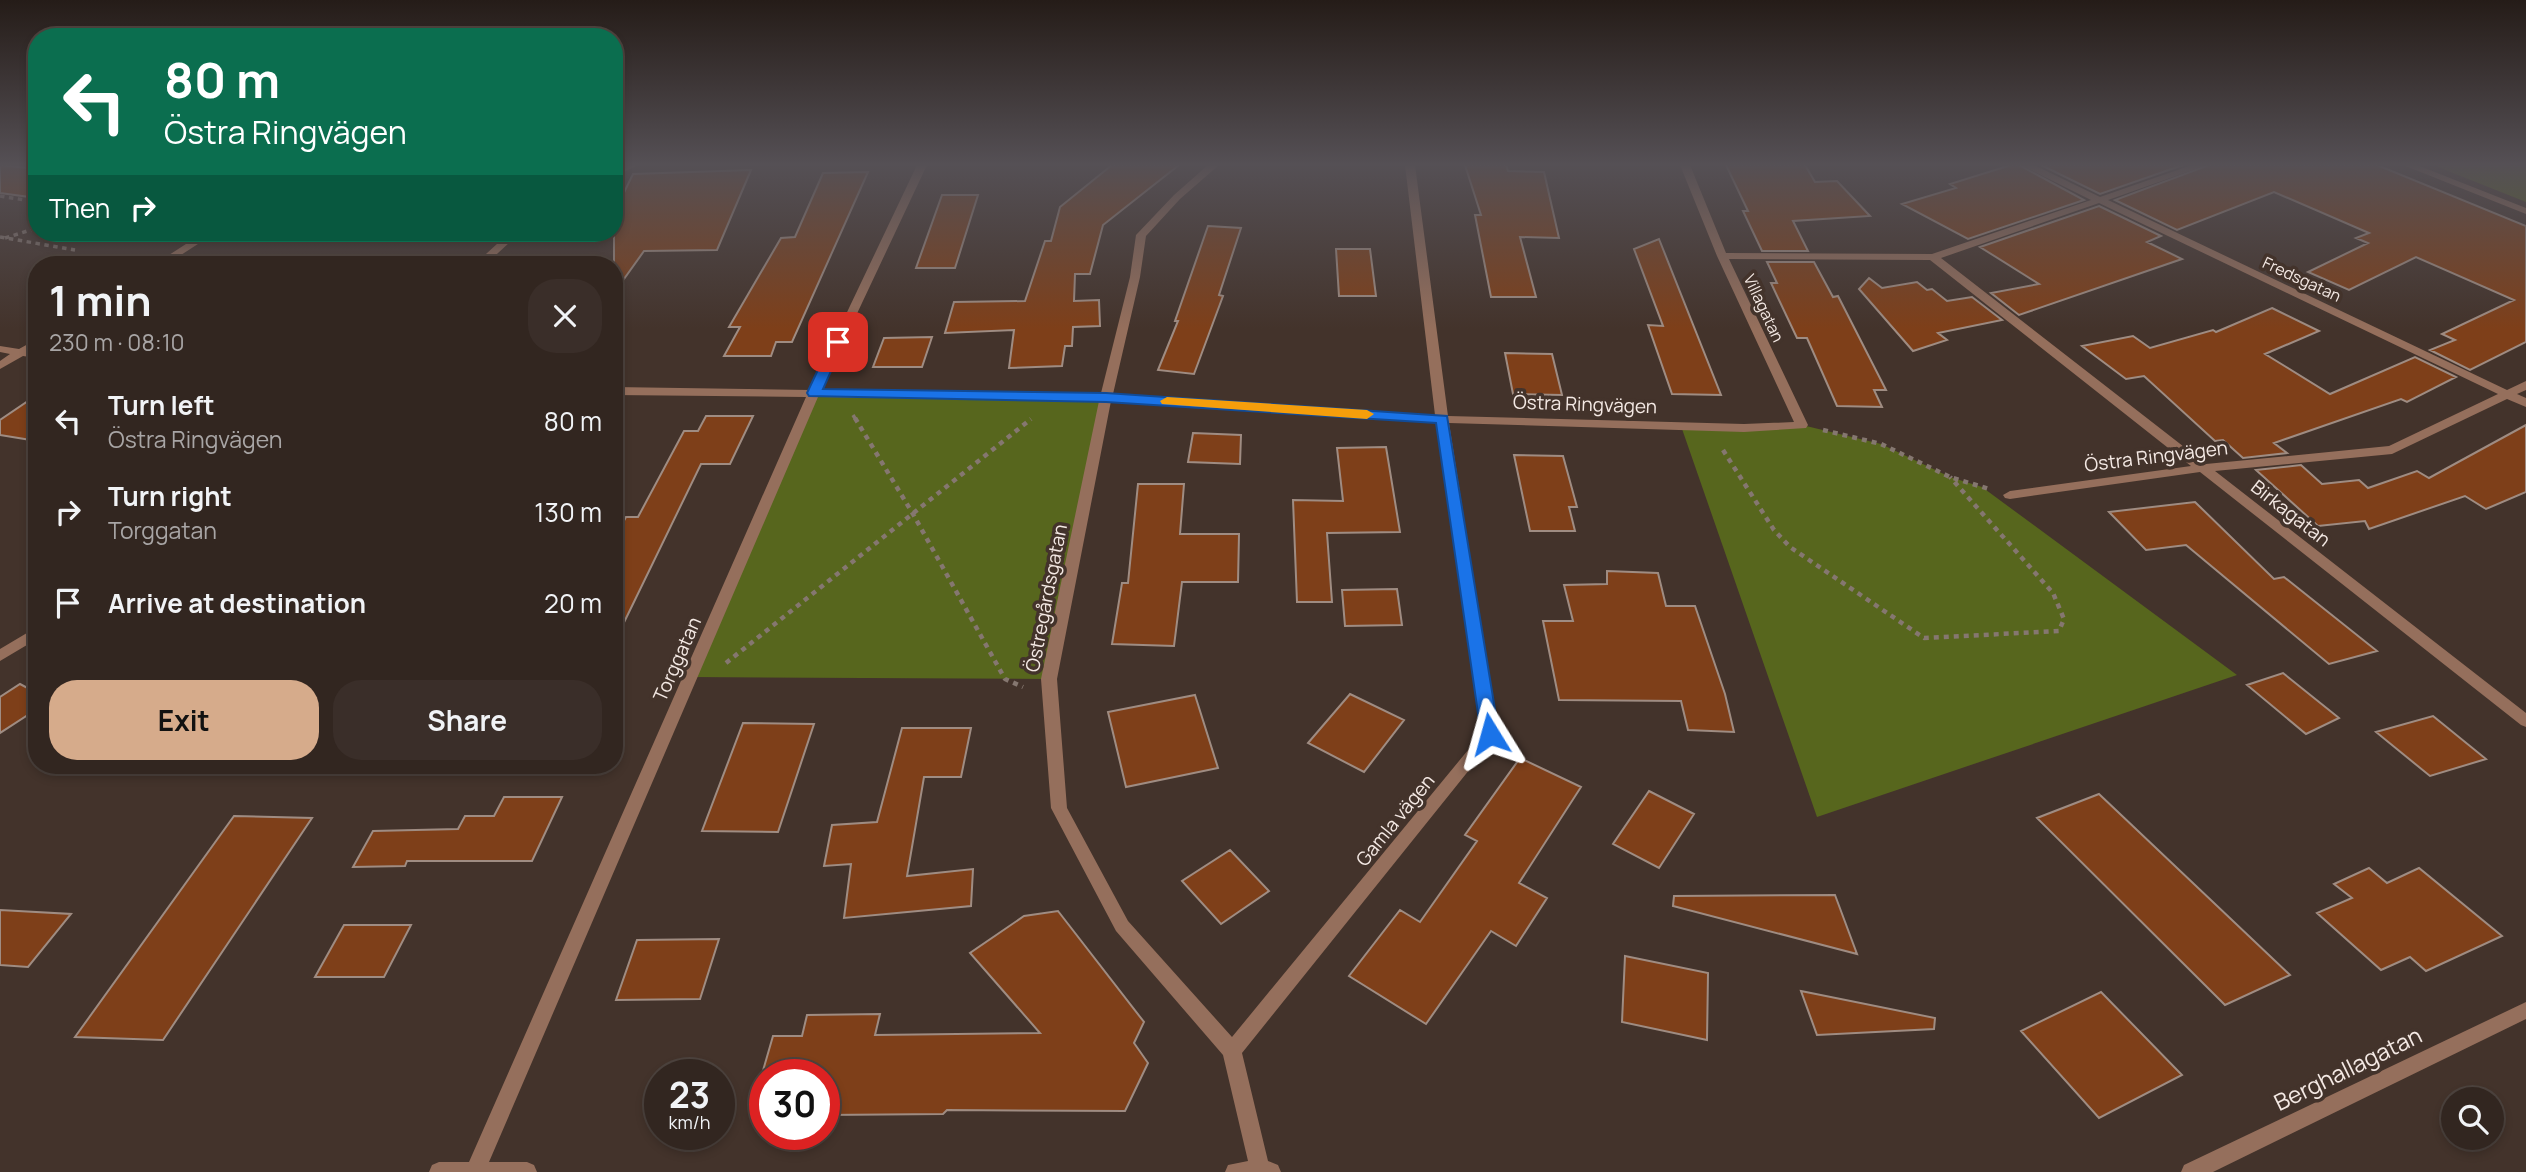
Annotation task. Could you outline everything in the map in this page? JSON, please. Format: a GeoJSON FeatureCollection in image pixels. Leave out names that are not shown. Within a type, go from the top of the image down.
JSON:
{"type":"FeatureCollection","features":[{"type":"Feature","properties":{"kind":"street","name":"Torggatan"},"geometry":{"type":"LineString","coordinates":[[475,1171],[814,393],[896,220]]}},
{"type":"Feature","properties":{"kind":"street","name":"Östregårdsgatan"},"geometry":{"type":"LineString","coordinates":[[1156,220],[1141,235],[1135,276],[1106,397],[1049,679],[1059,808],[1122,926],[1232,1051],[1266,1171]]}},
{"type":"Feature","properties":{"kind":"street","name":"Gamla vägen"},"geometry":{"type":"LineString","coordinates":[[1232,1051],[1490,734],[1442,419],[1417,220]]}},
{"type":"Feature","properties":{"kind":"street","name":"Villagatan"},"geometry":{"type":"LineString","coordinates":[[1707,220],[1802,425]]}},
{"type":"Feature","properties":{"kind":"street"},"geometry":{"type":"LineString","coordinates":[[1722,256],[1933,257],[2039,220]]}},
{"type":"Feature","properties":{"kind":"street","name":"Fredsgatan"},"geometry":{"type":"LineString","coordinates":[[2141,220],[2526,403]]}},
{"type":"Feature","properties":{"kind":"street"},"geometry":{"type":"LineString","coordinates":[[173,256],[195,242]]}},
{"type":"Feature","properties":{"kind":"street"},"geometry":{"type":"LineString","coordinates":[[489,256],[505,242]]}},
{"type":"Feature","properties":{"kind":"street","name":"Birkagatan"},"geometry":{"type":"LineString","coordinates":[[1933,257],[2526,721]]}},
{"type":"Feature","properties":{"kind":"street"},"geometry":{"type":"LineString","coordinates":[[0,366],[28,347]]}},
{"type":"Feature","properties":{"kind":"street"},"geometry":{"type":"LineString","coordinates":[[0,349],[28,353]]}},
{"type":"Feature","properties":{"kind":"street","name":"Östra Ringvägen"},"geometry":{"type":"LineString","coordinates":[[2010,495],[2203,468],[2392,450],[2526,385]]}},
{"type":"Feature","properties":{"kind":"street","name":"Östra Ringvägen"},"geometry":{"type":"LineString","coordinates":[[623,391],[1106,397],[1442,419],[1709,427],[1802,425]]}},
{"type":"Feature","properties":{"kind":"street"},"geometry":{"type":"LineString","coordinates":[[0,656],[28,638]]}},
{"type":"Feature","properties":{"kind":"street","name":"Berghallagatan"},"geometry":{"type":"LineString","coordinates":[[2191,1172],[2526,1010]]}},
{"type":"Feature","properties":{"kind":"street"},"geometry":{"type":"LineString","coordinates":[[1235,1172],[1266,1171]]}},
{"type":"Feature","properties":{"kind":"street"},"geometry":{"type":"LineString","coordinates":[[439,1172],[527,1172]]}},
{"type":"Feature","properties":{"kind":"path"},"geometry":{"type":"LineString","coordinates":[[2,238],[28,231]]}},
{"type":"Feature","properties":{"kind":"path"},"geometry":{"type":"LineString","coordinates":[[2,238],[75,250]]}},
{"type":"Feature","properties":{"kind":"path"},"geometry":{"type":"LineString","coordinates":[[840,393],[913,514],[1005,679],[1051,700]]}},
{"type":"Feature","properties":{"kind":"path"},"geometry":{"type":"LineString","coordinates":[[720,669],[1059,397]]}},
{"type":"Feature","properties":{"kind":"path"},"geometry":{"type":"LineString","coordinates":[[1802,425],[1881,444],[1950,477],[2010,495]]}},
{"type":"Feature","properties":{"kind":"path"},"geometry":{"type":"LineString","coordinates":[[1709,427],[1774,530],[1790,547],[1924,638],[2059,631],[2064,619],[2053,593],[1950,477]]}},
{"type":"Feature","properties":{"kind":"green space"},"geometry":{"type":"Polygon","coordinates":[[[814,393],[1106,397],[1049,679],[690,677],[814,393]]]}},
{"type":"Feature","properties":{"kind":"green space"},"geometry":{"type":"Polygon","coordinates":[[[1802,425],[1881,444],[1950,477],[1982,487],[2237,675],[1817,817],[1681,426],[1802,425]]]}},
{"type":"Feature","properties":{"kind":"building"},"geometry":{"type":"Polygon","coordinates":[[[623,220],[730,220],[717,250],[644,251],[623,280],[623,256],[614,256],[614,242],[623,242],[623,220]]]}},
{"type":"Feature","properties":{"kind":"building"},"geometry":{"type":"Polygon","coordinates":[[[803,220],[847,220],[792,342],[776,342],[771,356],[724,356],[740,327],[729,327],[781,238],[795,237],[803,220]]]}},
{"type":"Feature","properties":{"kind":"building"},"geometry":{"type":"Polygon","coordinates":[[[933,220],[970,220],[955,268],[916,268],[933,220]]]}},
{"type":"Feature","properties":{"kind":"building"},"geometry":{"type":"Polygon","coordinates":[[[1057,220],[1110,220],[1103,225],[1090,274],[1075,274],[1074,301],[1099,300],[1100,326],[1073,327],[1072,346],[1065,346],[1062,366],[1009,368],[1014,330],[945,333],[954,302],[1025,301],[1045,241],[1051,241],[1057,220]]]}},
{"type":"Feature","properties":{"kind":"building"},"geometry":{"type":"Polygon","coordinates":[[[1476,220],[1555,220],[1559,238],[1520,237],[1536,297],[1491,297],[1476,220]]]}},
{"type":"Feature","properties":{"kind":"building"},"geometry":{"type":"Polygon","coordinates":[[[1747,220],[1813,220],[1793,221],[1808,251],[1762,251],[1747,220]]]}},
{"type":"Feature","properties":{"kind":"building"},"geometry":{"type":"Polygon","coordinates":[[[1932,220],[2025,220],[1968,239],[1932,220]]]}},
{"type":"Feature","properties":{"kind":"building"},"geometry":{"type":"Polygon","coordinates":[[[2059,220],[2127,220],[2161,236],[2147,242],[2182,259],[2019,315],[1991,293],[2039,284],[1980,247],[2059,220]]]}},
{"type":"Feature","properties":{"kind":"building"},"geometry":{"type":"Polygon","coordinates":[[[2156,220],[2203,220],[2177,230],[2156,220]]]}},
{"type":"Feature","properties":{"kind":"building"},"geometry":{"type":"Polygon","coordinates":[[[2338,220],[2511,220],[2526,226],[2526,342],[2470,370],[2430,350],[2455,340],[2442,334],[2514,300],[2416,257],[2349,290],[2308,272],[2368,243],[2356,238],[2369,233],[2338,220]]]}},
{"type":"Feature","properties":{"kind":"building"},"geometry":{"type":"Polygon","coordinates":[[[1208,226],[1241,228],[1219,295],[1223,296],[1194,374],[1158,370],[1178,321],[1175,321],[1208,226]]]}},
{"type":"Feature","properties":{"kind":"building"},"geometry":{"type":"Polygon","coordinates":[[[1659,239],[1721,395],[1672,394],[1648,325],[1663,326],[1634,249],[1659,239]]]}},
{"type":"Feature","properties":{"kind":"building"},"geometry":{"type":"Polygon","coordinates":[[[1336,249],[1370,249],[1376,296],[1339,296],[1336,249]]]}},
{"type":"Feature","properties":{"kind":"building"},"geometry":{"type":"Polygon","coordinates":[[[1767,262],[1814,262],[1833,297],[1838,296],[1886,390],[1874,390],[1882,407],[1837,406],[1807,338],[1797,338],[1771,283],[1777,283],[1767,262]]]}},
{"type":"Feature","properties":{"kind":"building"},"geometry":{"type":"Polygon","coordinates":[[[1869,278],[1882,288],[1917,282],[1927,290],[1932,289],[1947,301],[1972,297],[2002,320],[1938,333],[1947,340],[1913,351],[1859,289],[1869,278]]]}},
{"type":"Feature","properties":{"kind":"building"},"geometry":{"type":"Polygon","coordinates":[[[2272,308],[2319,331],[2265,354],[2330,394],[2415,357],[2456,377],[2407,402],[2401,399],[2274,443],[2287,453],[2243,458],[2223,440],[2215,441],[2144,376],[2126,379],[2082,346],[2133,336],[2150,348],[2213,330],[2216,332],[2272,308]]]}},
{"type":"Feature","properties":{"kind":"building"},"geometry":{"type":"Polygon","coordinates":[[[932,337],[922,367],[873,367],[884,338],[932,337]]]}},
{"type":"Feature","properties":{"kind":"building"},"geometry":{"type":"Polygon","coordinates":[[[1505,353],[1552,354],[1562,395],[1513,394],[1505,353]]]}},
{"type":"Feature","properties":{"kind":"building"},"geometry":{"type":"Polygon","coordinates":[[[28,401],[28,440],[0,435],[0,420],[28,401]]]}},
{"type":"Feature","properties":{"kind":"building"},"geometry":{"type":"Polygon","coordinates":[[[706,416],[753,416],[730,464],[701,464],[623,624],[623,522],[626,517],[638,517],[684,431],[698,431],[706,416]]]}},
{"type":"Feature","properties":{"kind":"building"},"geometry":{"type":"Polygon","coordinates":[[[2526,425],[2526,492],[2486,509],[2465,496],[2369,529],[2365,521],[2318,526],[2256,470],[2301,465],[2322,484],[2359,480],[2368,488],[2417,471],[2429,478],[2526,425]]]}},
{"type":"Feature","properties":{"kind":"building"},"geometry":{"type":"Polygon","coordinates":[[[1193,433],[1241,435],[1240,464],[1188,462],[1193,433]]]}},
{"type":"Feature","properties":{"kind":"building"},"geometry":{"type":"Polygon","coordinates":[[[1386,447],[1400,532],[1327,533],[1332,602],[1297,602],[1293,500],[1343,501],[1337,448],[1386,447]]]}},
{"type":"Feature","properties":{"kind":"building"},"geometry":{"type":"Polygon","coordinates":[[[1514,455],[1563,456],[1577,507],[1569,507],[1575,531],[1530,531],[1514,455]]]}},
{"type":"Feature","properties":{"kind":"building"},"geometry":{"type":"Polygon","coordinates":[[[1138,484],[1184,484],[1180,534],[1239,534],[1238,582],[1182,582],[1174,646],[1112,644],[1122,583],[1128,583],[1138,484]]]}},
{"type":"Feature","properties":{"kind":"building"},"geometry":{"type":"Polygon","coordinates":[[[2195,502],[2274,579],[2284,577],[2377,651],[2329,664],[2186,545],[2146,550],[2109,512],[2195,502]]]}},
{"type":"Feature","properties":{"kind":"building"},"geometry":{"type":"Polygon","coordinates":[[[1607,571],[1658,573],[1666,606],[1695,606],[1725,694],[1734,732],[1688,730],[1681,701],[1559,700],[1543,621],[1573,621],[1564,585],[1607,584],[1607,571]]]}},
{"type":"Feature","properties":{"kind":"building"},"geometry":{"type":"Polygon","coordinates":[[[1397,589],[1402,625],[1345,626],[1342,590],[1397,589]]]}},
{"type":"Feature","properties":{"kind":"building"},"geometry":{"type":"Polygon","coordinates":[[[2283,673],[2339,718],[2306,734],[2247,685],[2283,673]]]}},
{"type":"Feature","properties":{"kind":"building"},"geometry":{"type":"Polygon","coordinates":[[[20,684],[28,688],[28,715],[0,733],[0,697],[20,684]]]}},
{"type":"Feature","properties":{"kind":"building"},"geometry":{"type":"Polygon","coordinates":[[[1350,694],[1404,720],[1364,772],[1308,743],[1350,694]]]}},
{"type":"Feature","properties":{"kind":"building"},"geometry":{"type":"Polygon","coordinates":[[[1195,695],[1218,768],[1126,787],[1108,712],[1195,695]]]}},
{"type":"Feature","properties":{"kind":"building"},"geometry":{"type":"Polygon","coordinates":[[[2433,716],[2486,759],[2430,776],[2376,732],[2433,716]]]}},
{"type":"Feature","properties":{"kind":"building"},"geometry":{"type":"Polygon","coordinates":[[[743,723],[814,724],[778,832],[702,831],[743,723]]]}},
{"type":"Feature","properties":{"kind":"building"},"geometry":{"type":"Polygon","coordinates":[[[902,728],[971,728],[961,777],[924,777],[907,876],[973,869],[971,906],[844,918],[851,864],[824,866],[832,825],[877,822],[902,728]]]}},
{"type":"Feature","properties":{"kind":"building"},"geometry":{"type":"Polygon","coordinates":[[[1520,758],[1581,787],[1519,883],[1547,898],[1516,946],[1491,931],[1426,1024],[1349,976],[1400,910],[1420,922],[1477,841],[1465,835],[1520,758]]]}},
{"type":"Feature","properties":{"kind":"building"},"geometry":{"type":"Polygon","coordinates":[[[1649,791],[1694,814],[1659,868],[1613,844],[1649,791]]]}},
{"type":"Feature","properties":{"kind":"building"},"geometry":{"type":"Polygon","coordinates":[[[2099,794],[2290,975],[2225,1005],[2037,818],[2099,794]]]}},
{"type":"Feature","properties":{"kind":"building"},"geometry":{"type":"Polygon","coordinates":[[[504,797],[562,797],[532,861],[407,861],[405,866],[353,867],[373,831],[458,829],[465,816],[494,816],[504,797]]]}},
{"type":"Feature","properties":{"kind":"building"},"geometry":{"type":"Polygon","coordinates":[[[234,816],[312,818],[163,1040],[75,1037],[234,816]]]}},
{"type":"Feature","properties":{"kind":"building"},"geometry":{"type":"Polygon","coordinates":[[[1230,850],[1269,891],[1221,924],[1182,881],[1230,850]]]}},
{"type":"Feature","properties":{"kind":"building"},"geometry":{"type":"Polygon","coordinates":[[[2369,868],[2387,883],[2419,868],[2502,936],[2426,971],[2410,957],[2381,970],[2317,913],[2352,898],[2334,884],[2369,868]]]}},
{"type":"Feature","properties":{"kind":"building"},"geometry":{"type":"Polygon","coordinates":[[[1835,895],[1857,954],[1673,906],[1674,896],[1835,895]]]}},
{"type":"Feature","properties":{"kind":"building"},"geometry":{"type":"Polygon","coordinates":[[[0,910],[71,914],[28,967],[0,965],[0,910]]]}},
{"type":"Feature","properties":{"kind":"building"},"geometry":{"type":"Polygon","coordinates":[[[1058,911],[1144,1022],[1134,1043],[1148,1063],[1125,1111],[947,1110],[943,1114],[840,1115],[840,1059],[766,1059],[773,1036],[802,1036],[807,1015],[880,1014],[875,1035],[1040,1033],[970,953],[1024,916],[1058,911]]]}},
{"type":"Feature","properties":{"kind":"building"},"geometry":{"type":"Polygon","coordinates":[[[344,925],[411,925],[384,977],[315,977],[344,925]]]}},
{"type":"Feature","properties":{"kind":"building"},"geometry":{"type":"Polygon","coordinates":[[[719,939],[700,999],[616,1000],[637,940],[719,939]]]}},
{"type":"Feature","properties":{"kind":"building"},"geometry":{"type":"Polygon","coordinates":[[[1625,956],[1708,973],[1707,1040],[1622,1022],[1625,956]]]}},
{"type":"Feature","properties":{"kind":"building"},"geometry":{"type":"Polygon","coordinates":[[[1801,991],[1935,1018],[1934,1029],[1817,1035],[1801,991]]]}},
{"type":"Feature","properties":{"kind":"building"},"geometry":{"type":"Polygon","coordinates":[[[2101,992],[2182,1075],[2099,1118],[2021,1031],[2101,992]]]}},
{"type":"Feature","properties":{"kind":"slow traffic"},"geometry":{"type":"LineString","coordinates":[[1167,401],[1367,414]]}},
{"type":"Feature","properties":{"kind":"route"},"geometry":{"type":"LineString","coordinates":[[838,342],[814,393],[1106,397],[1442,419],[1490,734]]}}]}
